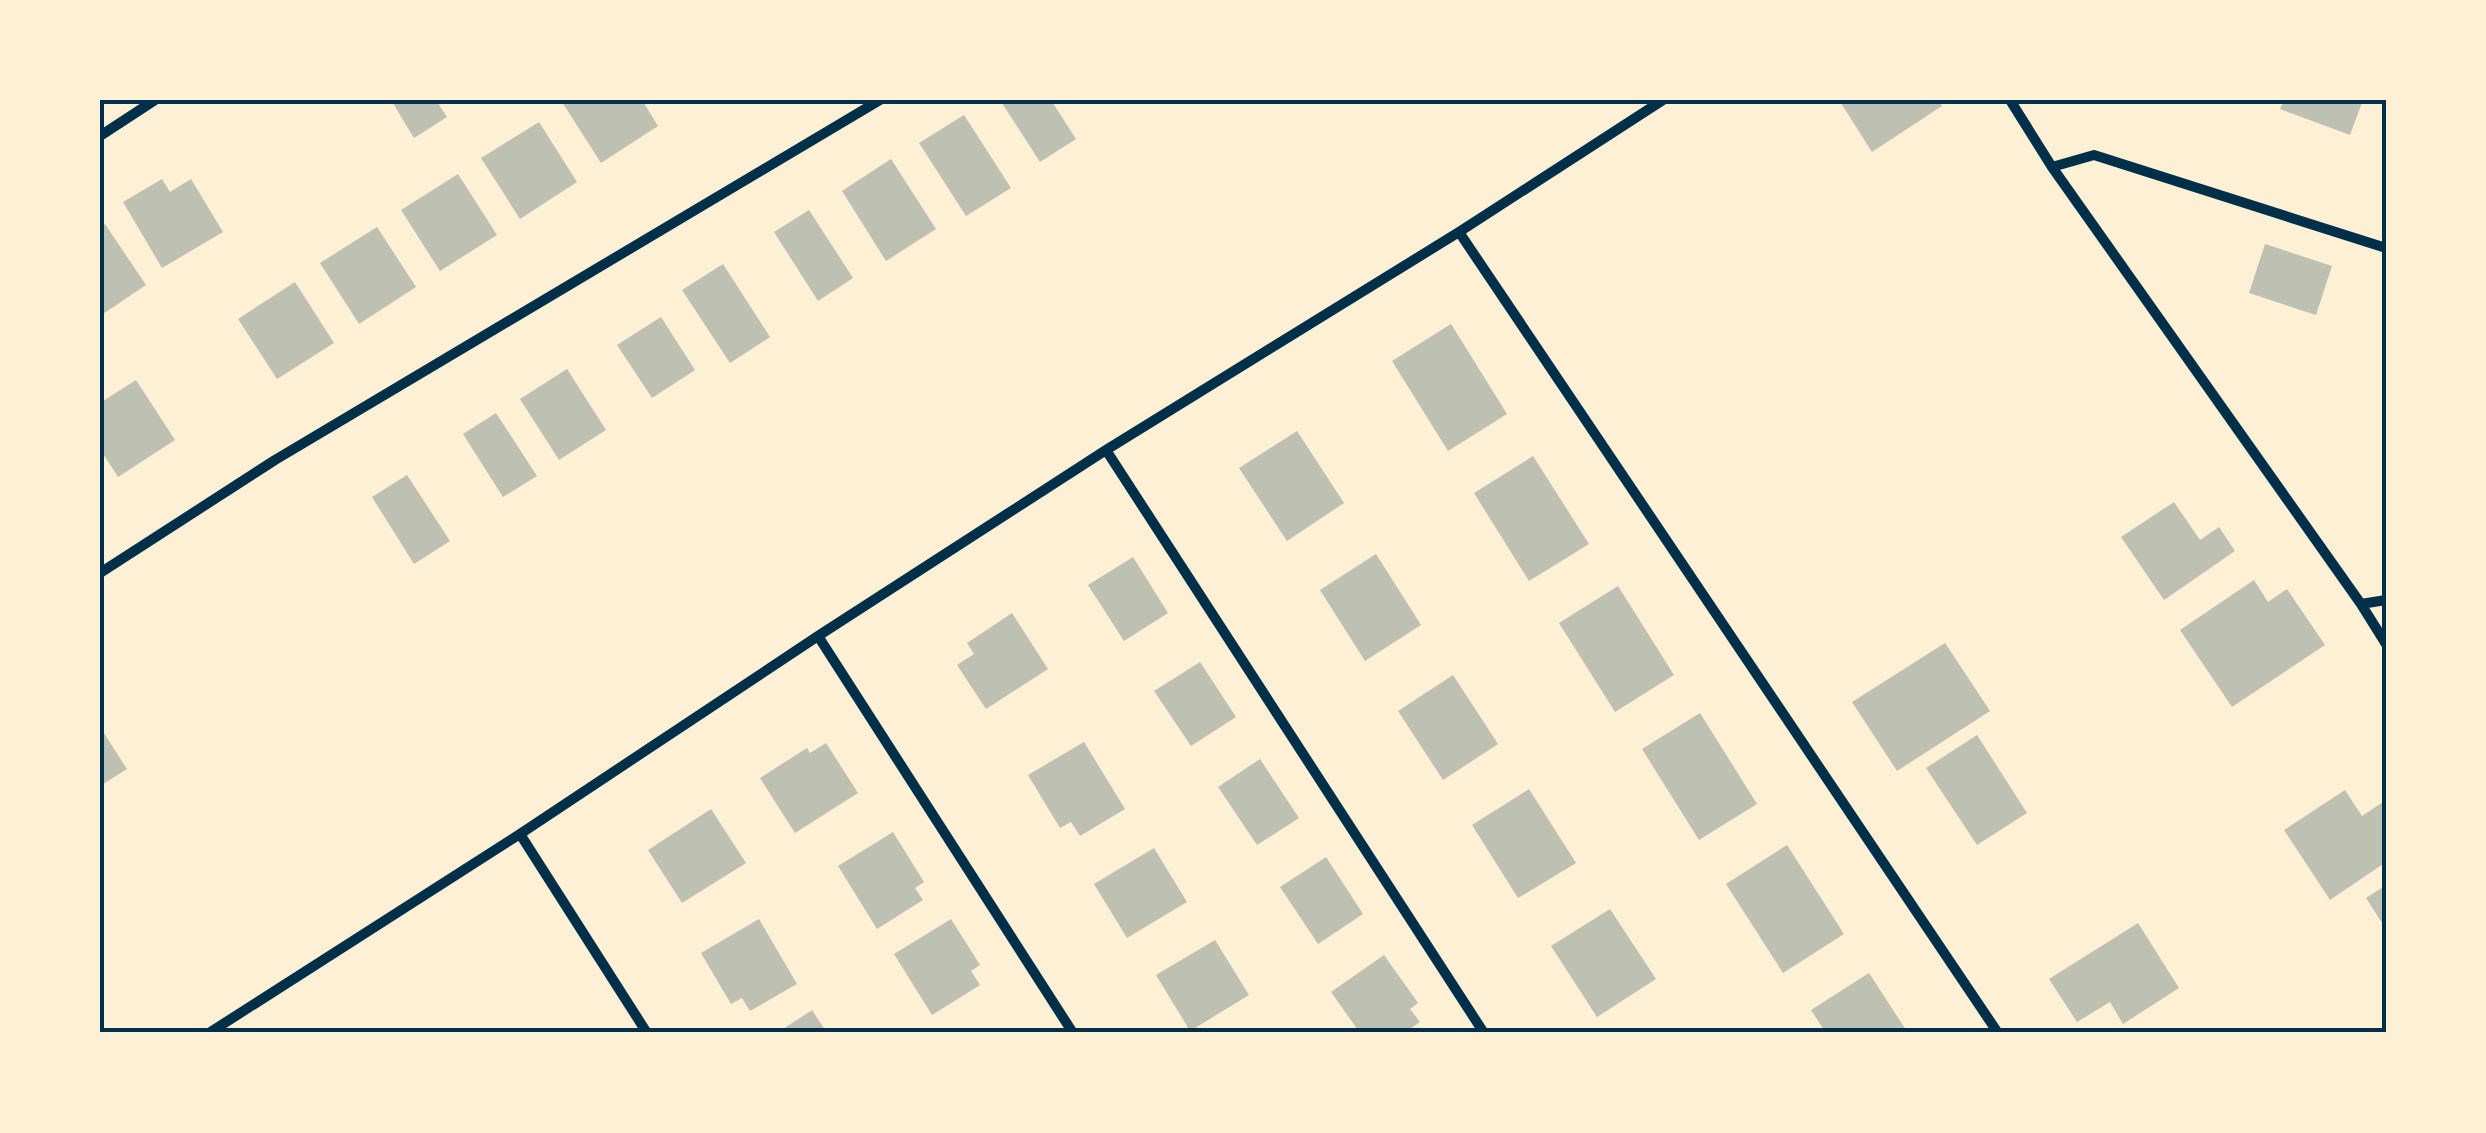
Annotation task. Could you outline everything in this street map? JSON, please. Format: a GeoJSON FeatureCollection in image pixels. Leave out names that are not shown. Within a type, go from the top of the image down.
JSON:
{"type":"FeatureCollection","features":[{"type":"Feature","properties":{"kind":"street"},"geometry":{"type":"LineString","coordinates":[[100,136],[155,100]]}},
{"type":"Feature","properties":{"kind":"street"},"geometry":{"type":"LineString","coordinates":[[100,573],[275,460],[880,100]]}},
{"type":"Feature","properties":{"kind":"street"},"geometry":{"type":"LineString","coordinates":[[209,1033],[1106,450],[1459,232],[1663,100]]}},
{"type":"Feature","properties":{"kind":"street"},"geometry":{"type":"LineString","coordinates":[[2010,100],[2052,168],[2386,644]]}},
{"type":"Feature","properties":{"kind":"street"},"geometry":{"type":"LineString","coordinates":[[2052,168],[2094,155],[2386,248]]}},
{"type":"Feature","properties":{"kind":"street"},"geometry":{"type":"LineString","coordinates":[[1459,232],[1998,1033]]}},
{"type":"Feature","properties":{"kind":"street"},"geometry":{"type":"LineString","coordinates":[[1106,450],[1484,1033]]}},
{"type":"Feature","properties":{"kind":"street"},"geometry":{"type":"LineString","coordinates":[[2360,604],[2386,600]]}},
{"type":"Feature","properties":{"kind":"street"},"geometry":{"type":"LineString","coordinates":[[818,636],[1073,1033]]}},
{"type":"Feature","properties":{"kind":"street"},"geometry":{"type":"LineString","coordinates":[[520,834],[647,1033]]}},
{"type":"Feature","properties":{"kind":"building"},"geometry":{"type":"Polygon","coordinates":[[[391,100],[436,100],[447,117],[414,138],[391,100]]]}},
{"type":"Feature","properties":{"kind":"building"},"geometry":{"type":"Polygon","coordinates":[[[642,100],[658,126],[601,163],[562,102],[642,100]]]}},
{"type":"Feature","properties":{"kind":"building"},"geometry":{"type":"Polygon","coordinates":[[[1000,100],[1051,100],[1076,139],[1040,162],[1000,100]]]}},
{"type":"Feature","properties":{"kind":"building"},"geometry":{"type":"Polygon","coordinates":[[[1839,100],[1938,100],[1942,106],[1872,152],[1839,100]]]}},
{"type":"Feature","properties":{"kind":"building"},"geometry":{"type":"Polygon","coordinates":[[[2284,100],[2363,100],[2350,135],[2280,109],[2284,100]]]}},
{"type":"Feature","properties":{"kind":"building"},"geometry":{"type":"Polygon","coordinates":[[[964,115],[1011,188],[966,216],[919,143],[964,115]]]}},
{"type":"Feature","properties":{"kind":"building"},"geometry":{"type":"Polygon","coordinates":[[[539,122],[577,182],[520,219],[481,158],[539,122]]]}},
{"type":"Feature","properties":{"kind":"building"},"geometry":{"type":"Polygon","coordinates":[[[891,159],[936,229],[886,261],[842,191],[891,159]]]}},
{"type":"Feature","properties":{"kind":"building"},"geometry":{"type":"Polygon","coordinates":[[[458,174],[497,235],[440,271],[401,210],[458,174]]]}},
{"type":"Feature","properties":{"kind":"building"},"geometry":{"type":"Polygon","coordinates":[[[162,179],[170,192],[191,179],[223,232],[162,268],[123,202],[162,179]]]}},
{"type":"Feature","properties":{"kind":"building"},"geometry":{"type":"Polygon","coordinates":[[[809,210],[853,278],[818,301],[774,232],[809,210]]]}},
{"type":"Feature","properties":{"kind":"building"},"geometry":{"type":"Polygon","coordinates":[[[105,224],[146,285],[100,316],[100,227],[105,224]]]}},
{"type":"Feature","properties":{"kind":"building"},"geometry":{"type":"Polygon","coordinates":[[[377,227],[416,287],[359,324],[320,263],[377,227]]]}},
{"type":"Feature","properties":{"kind":"building"},"geometry":{"type":"Polygon","coordinates":[[[2265,244],[2332,266],[2316,315],[2249,293],[2265,244]]]}},
{"type":"Feature","properties":{"kind":"building"},"geometry":{"type":"Polygon","coordinates":[[[723,264],[770,337],[730,363],[682,290],[723,264]]]}},
{"type":"Feature","properties":{"kind":"building"},"geometry":{"type":"Polygon","coordinates":[[[295,282],[334,343],[277,379],[238,319],[295,282]]]}},
{"type":"Feature","properties":{"kind":"building"},"geometry":{"type":"Polygon","coordinates":[[[661,317],[695,370],[652,398],[617,345],[661,317]]]}},
{"type":"Feature","properties":{"kind":"building"},"geometry":{"type":"Polygon","coordinates":[[[1451,324],[1507,414],[1448,451],[1392,361],[1451,324]]]}},
{"type":"Feature","properties":{"kind":"building"},"geometry":{"type":"Polygon","coordinates":[[[567,369],[606,430],[559,460],[520,399],[567,369]]]}},
{"type":"Feature","properties":{"kind":"building"},"geometry":{"type":"Polygon","coordinates":[[[136,380],[175,440],[118,477],[100,449],[100,403],[136,380]]]}},
{"type":"Feature","properties":{"kind":"building"},"geometry":{"type":"Polygon","coordinates":[[[496,413],[537,476],[503,497],[463,434],[496,413]]]}},
{"type":"Feature","properties":{"kind":"building"},"geometry":{"type":"Polygon","coordinates":[[[1297,431],[1344,503],[1287,541],[1239,468],[1297,431]]]}},
{"type":"Feature","properties":{"kind":"building"},"geometry":{"type":"Polygon","coordinates":[[[1533,456],[1589,544],[1529,581],[1474,493],[1533,456]]]}},
{"type":"Feature","properties":{"kind":"building"},"geometry":{"type":"Polygon","coordinates":[[[407,475],[450,541],[414,564],[372,497],[407,475]]]}},
{"type":"Feature","properties":{"kind":"building"},"geometry":{"type":"Polygon","coordinates":[[[2174,502],[2200,540],[2219,527],[2235,551],[2164,600],[2121,537],[2174,502]]]}},
{"type":"Feature","properties":{"kind":"building"},"geometry":{"type":"Polygon","coordinates":[[[1376,554],[1421,625],[1365,661],[1320,590],[1376,554]]]}},
{"type":"Feature","properties":{"kind":"building"},"geometry":{"type":"Polygon","coordinates":[[[1133,557],[1168,613],[1124,641],[1088,585],[1133,557]]]}},
{"type":"Feature","properties":{"kind":"building"},"geometry":{"type":"Polygon","coordinates":[[[2254,580],[2268,602],[2287,589],[2325,645],[2232,707],[2180,630],[2254,580]]]}},
{"type":"Feature","properties":{"kind":"building"},"geometry":{"type":"Polygon","coordinates":[[[1618,586],[1674,675],[1615,712],[1559,623],[1618,586]]]}},
{"type":"Feature","properties":{"kind":"building"},"geometry":{"type":"Polygon","coordinates":[[[1012,613],[1048,669],[986,709],[957,665],[974,654],[967,643],[1012,613]]]}},
{"type":"Feature","properties":{"kind":"building"},"geometry":{"type":"Polygon","coordinates":[[[1945,643],[1990,711],[1897,771],[1852,702],[1945,643]]]}},
{"type":"Feature","properties":{"kind":"building"},"geometry":{"type":"Polygon","coordinates":[[[1200,662],[1236,717],[1191,746],[1154,691],[1200,662]]]}},
{"type":"Feature","properties":{"kind":"building"},"geometry":{"type":"Polygon","coordinates":[[[1453,675],[1498,744],[1443,780],[1398,711],[1453,675]]]}},
{"type":"Feature","properties":{"kind":"building"},"geometry":{"type":"Polygon","coordinates":[[[1700,713],[1757,804],[1699,840],[1642,749],[1700,713]]]}},
{"type":"Feature","properties":{"kind":"building"},"geometry":{"type":"Polygon","coordinates":[[[100,727],[127,769],[100,786],[100,727]]]}},
{"type":"Feature","properties":{"kind":"building"},"geometry":{"type":"Polygon","coordinates":[[[1977,735],[2027,813],[1977,845],[1926,768],[1977,735]]]}},
{"type":"Feature","properties":{"kind":"building"},"geometry":{"type":"Polygon","coordinates":[[[1084,742],[1125,809],[1080,836],[1071,822],[1060,828],[1028,775],[1084,742]]]}},
{"type":"Feature","properties":{"kind":"building"},"geometry":{"type":"Polygon","coordinates":[[[826,743],[858,793],[795,833],[760,778],[807,748],[810,753],[826,743]]]}},
{"type":"Feature","properties":{"kind":"building"},"geometry":{"type":"Polygon","coordinates":[[[1260,759],[1299,818],[1257,845],[1218,787],[1260,759]]]}},
{"type":"Feature","properties":{"kind":"building"},"geometry":{"type":"Polygon","coordinates":[[[1529,789],[1576,863],[1518,898],[1472,825],[1529,789]]]}},
{"type":"Feature","properties":{"kind":"building"},"geometry":{"type":"Polygon","coordinates":[[[2345,790],[2362,816],[2386,800],[2386,862],[2330,900],[2284,830],[2345,790]]]}},
{"type":"Feature","properties":{"kind":"building"},"geometry":{"type":"Polygon","coordinates":[[[711,809],[746,863],[682,903],[648,850],[711,809]]]}},
{"type":"Feature","properties":{"kind":"building"},"geometry":{"type":"Polygon","coordinates":[[[893,832],[924,882],[915,888],[923,900],[877,929],[838,866],[893,832]]]}},
{"type":"Feature","properties":{"kind":"building"},"geometry":{"type":"Polygon","coordinates":[[[1787,845],[1844,934],[1783,973],[1726,884],[1787,845]]]}},
{"type":"Feature","properties":{"kind":"building"},"geometry":{"type":"Polygon","coordinates":[[[1154,848],[1187,902],[1127,938],[1094,884],[1154,848]]]}},
{"type":"Feature","properties":{"kind":"building"},"geometry":{"type":"Polygon","coordinates":[[[1326,857],[1363,914],[1318,944],[1280,887],[1326,857]]]}},
{"type":"Feature","properties":{"kind":"building"},"geometry":{"type":"Polygon","coordinates":[[[2386,885],[2386,929],[2366,898],[2386,885]]]}},
{"type":"Feature","properties":{"kind":"building"},"geometry":{"type":"Polygon","coordinates":[[[1610,909],[1656,979],[1597,1017],[1551,946],[1610,909]]]}},
{"type":"Feature","properties":{"kind":"building"},"geometry":{"type":"Polygon","coordinates":[[[759,919],[797,984],[750,1011],[742,998],[731,1004],[701,953],[759,919]]]}},
{"type":"Feature","properties":{"kind":"building"},"geometry":{"type":"Polygon","coordinates":[[[951,919],[980,965],[971,971],[980,985],[932,1015],[894,954],[951,919]]]}},
{"type":"Feature","properties":{"kind":"building"},"geometry":{"type":"Polygon","coordinates":[[[2138,923],[2179,988],[2123,1024],[2110,1002],[2077,1022],[2049,979],[2138,923]]]}},
{"type":"Feature","properties":{"kind":"building"},"geometry":{"type":"Polygon","coordinates":[[[1215,940],[1249,995],[1190,1031],[1156,975],[1215,940]]]}},
{"type":"Feature","properties":{"kind":"building"},"geometry":{"type":"Polygon","coordinates":[[[1384,955],[1418,1003],[1410,1009],[1420,1022],[1404,1033],[1360,1033],[1331,992],[1384,955]]]}},
{"type":"Feature","properties":{"kind":"building"},"geometry":{"type":"Polygon","coordinates":[[[1869,973],[1908,1033],[1826,1033],[1811,1010],[1869,973]]]}},
{"type":"Feature","properties":{"kind":"building"},"geometry":{"type":"Polygon","coordinates":[[[812,1010],[827,1033],[777,1033],[812,1010]]]}}]}
